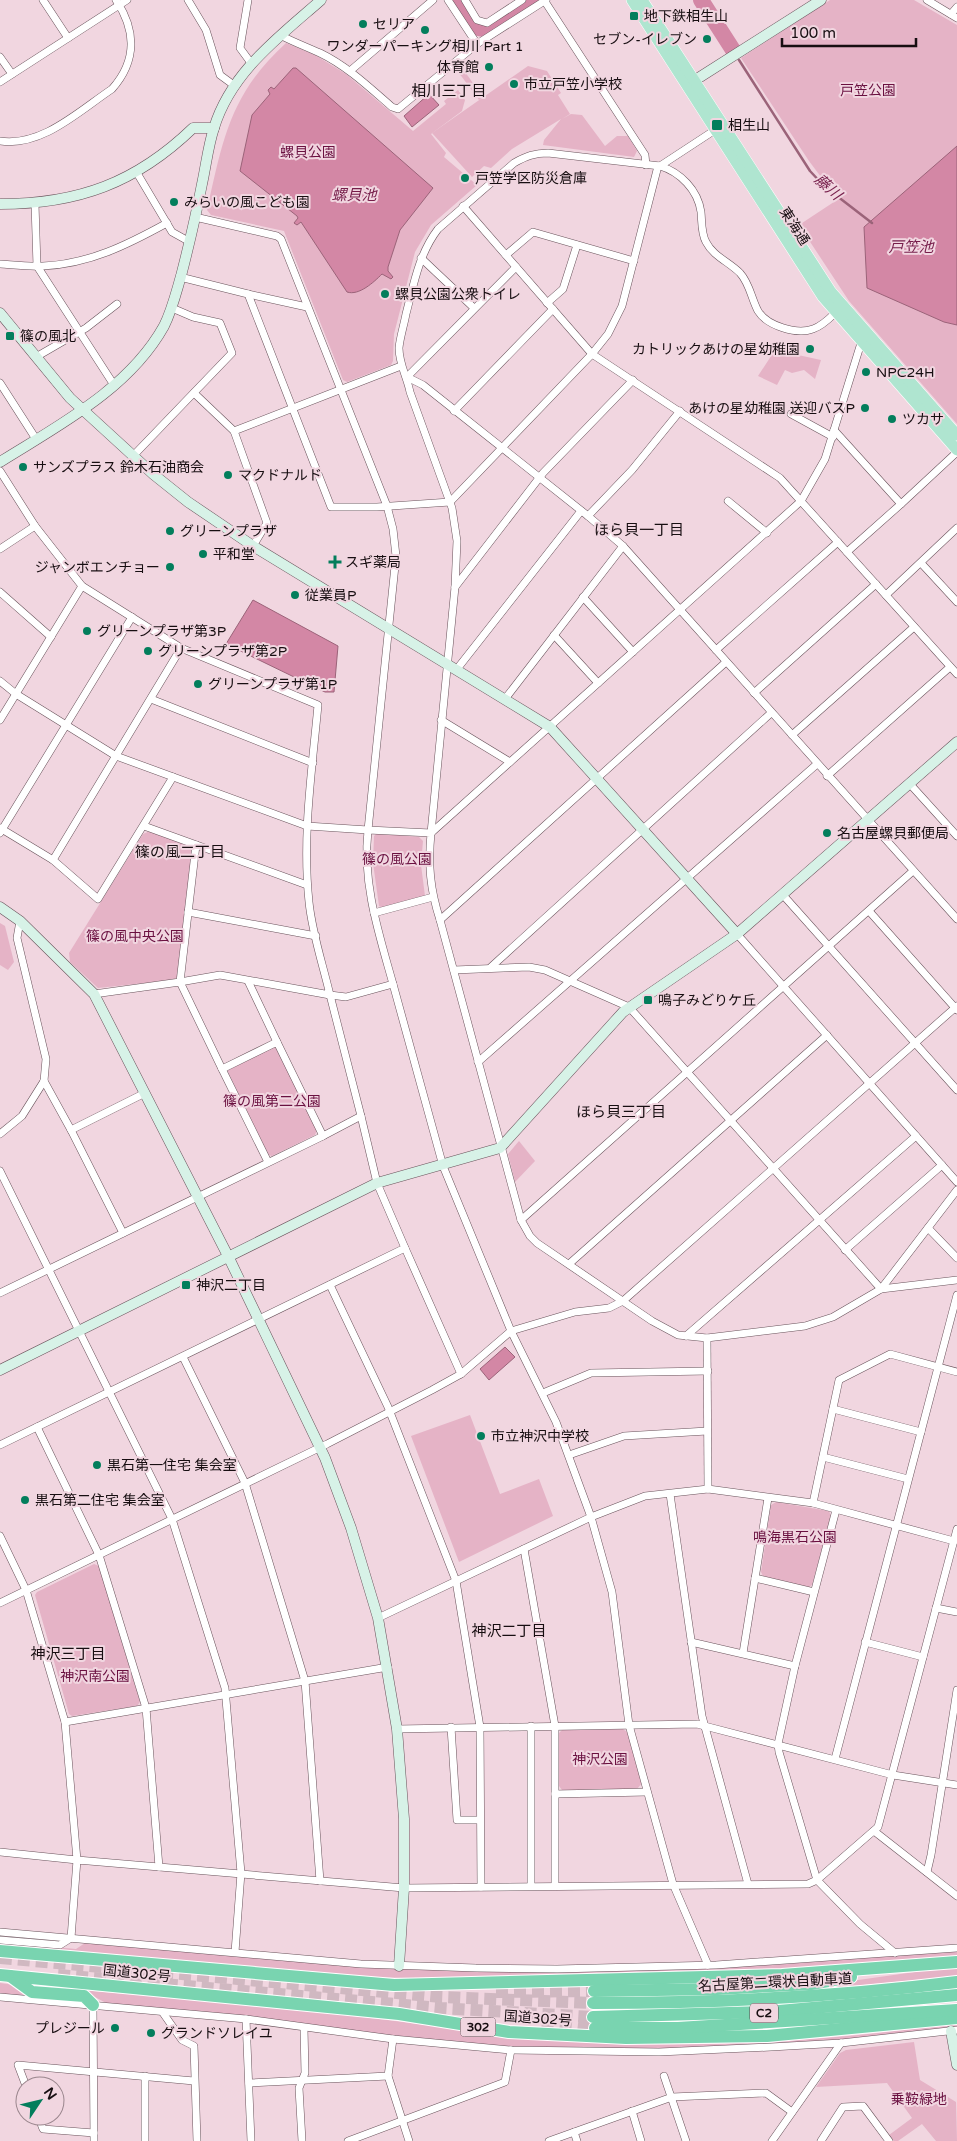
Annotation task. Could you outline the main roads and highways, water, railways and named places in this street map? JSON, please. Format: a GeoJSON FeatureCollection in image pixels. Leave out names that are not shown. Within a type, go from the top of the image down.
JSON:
{"type":"FeatureCollection","features":[{"type":"Feature","properties":{"kind":"highway","name":"国道302号"},"geometry":{"type":"LineString","coordinates":[[0,1951],[394,1985],[782,1975],[957,1962]]}},
{"type":"Feature","properties":{"kind":"highway","name":"名古屋第二環状自動車道"},"geometry":{"type":"LineString","coordinates":[[910,1966],[811,1984],[594,1997],[768,1999],[957,1982]]}},
{"type":"Feature","properties":{"kind":"highway","name":"国道302号"},"geometry":{"type":"LineString","coordinates":[[5,1975],[399,2014],[509,2032],[626,2038],[766,2036],[957,2018]]}},
{"type":"Feature","properties":{"kind":"highway"},"geometry":{"type":"LineString","coordinates":[[5,1975],[32,1992],[84,1996],[93,2005]]}},
{"type":"Feature","properties":{"kind":"highway","name":"名古屋第二環状自動車道"},"geometry":{"type":"LineString","coordinates":[[957,1995],[768,2012],[594,2022],[678,2028],[957,2010]]}},
{"type":"Feature","properties":{"kind":"main road","name":"東海通"},"geometry":{"type":"LineString","coordinates":[[632,0],[831,292],[957,435]]}},
{"type":"Feature","properties":{"kind":"main road","name":"東海通"},"geometry":{"type":"LineString","coordinates":[[642,0],[690,83]]}},
{"type":"Feature","properties":{"kind":"main road","name":"東海通"},"geometry":{"type":"LineString","coordinates":[[719,127],[835,313],[957,451]]}},
{"type":"Feature","properties":{"kind":"water","name":"螺貝池"},"geometry":{"type":"Polygon","coordinates":[[[293,68],[296,68],[433,188],[400,230],[388,267],[388,271],[393,277],[391,279],[382,274],[366,288],[356,292],[347,292],[301,222],[297,225],[294,223],[298,218],[297,216],[240,171],[252,115],[270,94],[268,90],[271,87],[274,89],[293,68]]]}},
{"type":"Feature","properties":{"kind":"water"},"geometry":{"type":"Polygon","coordinates":[[[429,94],[439,105],[412,127],[404,116],[429,94]]]}},
{"type":"Feature","properties":{"kind":"water","name":"戸笠池"},"geometry":{"type":"Polygon","coordinates":[[[957,146],[957,325],[944,322],[867,288],[864,227],[957,146]]]}},
{"type":"Feature","properties":{"kind":"water"},"geometry":{"type":"Polygon","coordinates":[[[253,600],[338,646],[334,692],[325,692],[226,644],[253,600]]]}},
{"type":"Feature","properties":{"kind":"water"},"geometry":{"type":"Polygon","coordinates":[[[505,1347],[515,1357],[489,1380],[480,1369],[505,1347]]]}},
{"type":"Feature","properties":{"kind":"waterway","name":"藤川"},"geometry":{"type":"LineString","coordinates":[[456,0],[473,27],[488,30],[534,0]]}},
{"type":"Feature","properties":{"kind":"waterway","name":"藤川"},"geometry":{"type":"LineString","coordinates":[[701,0],[733,50]]}},
{"type":"Feature","properties":{"kind":"waterway","name":"藤川"},"geometry":{"type":"LineString","coordinates":[[739,60],[810,171],[824,186],[872,223]]}},
{"type":"Feature","properties":{"kind":"tunnel"},"geometry":{"type":"LineString","coordinates":[[0,1958],[441,1997],[593,2003]]}},
{"type":"Feature","properties":{"kind":"tunnel"},"geometry":{"type":"LineString","coordinates":[[58,1975],[441,2008],[593,2017]]}},
{"type":"Feature","properties":{"kind":"tunnel"},"geometry":{"type":"LineString","coordinates":[[496,1992],[594,1991]]}},
{"type":"Feature","properties":{"kind":"tunnel"},"geometry":{"type":"LineString","coordinates":[[542,2022],[595,2028]]}},
{"type":"Feature","properties":{"kind":"place","name":"地下鉄相生山"},"geometry":{"type":"Point","coordinates":[634,16]}},
{"type":"Feature","properties":{"kind":"place","name":"セリア"},"geometry":{"type":"Point","coordinates":[363,24]}},
{"type":"Feature","properties":{"kind":"place","name":"ワンダーパーキング相川 Part 1"},"geometry":{"type":"Point","coordinates":[425,30]}},
{"type":"Feature","properties":{"kind":"place","name":"セブン-イレブン"},"geometry":{"type":"Point","coordinates":[707,39]}},
{"type":"Feature","properties":{"kind":"place","name":"体育館"},"geometry":{"type":"Point","coordinates":[489,67]}},
{"type":"Feature","properties":{"kind":"place","name":"市立戸笠小学校"},"geometry":{"type":"Point","coordinates":[514,84]}},
{"type":"Feature","properties":{"kind":"place","name":"相生山"},"geometry":{"type":"Point","coordinates":[717,125]}},
{"type":"Feature","properties":{"kind":"place","name":"戸笠学区防災倉庫"},"geometry":{"type":"Point","coordinates":[465,178]}},
{"type":"Feature","properties":{"kind":"place","name":"みらいの風こども園"},"geometry":{"type":"Point","coordinates":[174,202]}},
{"type":"Feature","properties":{"kind":"place","name":"螺貝公園公衆トイレ"},"geometry":{"type":"Point","coordinates":[385,294]}},
{"type":"Feature","properties":{"kind":"place","name":"篠の風北"},"geometry":{"type":"Point","coordinates":[10,336]}},
{"type":"Feature","properties":{"kind":"place","name":"カトリックあけの星幼稚園"},"geometry":{"type":"Point","coordinates":[810,349]}},
{"type":"Feature","properties":{"kind":"place","name":"NPC24H"},"geometry":{"type":"Point","coordinates":[866,372]}},
{"type":"Feature","properties":{"kind":"place","name":"あけの星幼稚園 送迎バスP"},"geometry":{"type":"Point","coordinates":[865,408]}},
{"type":"Feature","properties":{"kind":"place","name":"ツカサ"},"geometry":{"type":"Point","coordinates":[892,419]}},
{"type":"Feature","properties":{"kind":"place","name":"サンズプラス 鈴木石油商会"},"geometry":{"type":"Point","coordinates":[23,467]}},
{"type":"Feature","properties":{"kind":"place","name":"マクドナルド"},"geometry":{"type":"Point","coordinates":[228,475]}},
{"type":"Feature","properties":{"kind":"place","name":"グリーンプラザ"},"geometry":{"type":"Point","coordinates":[170,531]}},
{"type":"Feature","properties":{"kind":"place","name":"平和堂"},"geometry":{"type":"Point","coordinates":[203,554]}},
{"type":"Feature","properties":{"kind":"place","name":"スギ薬局"},"geometry":{"type":"Point","coordinates":[335,562]}},
{"type":"Feature","properties":{"kind":"place","name":"ジャンボエンチョー"},"geometry":{"type":"Point","coordinates":[170,567]}},
{"type":"Feature","properties":{"kind":"place","name":"従業員P"},"geometry":{"type":"Point","coordinates":[295,595]}},
{"type":"Feature","properties":{"kind":"place","name":"グリーンプラザ第3P"},"geometry":{"type":"Point","coordinates":[87,631]}},
{"type":"Feature","properties":{"kind":"place","name":"グリーンプラザ第2P"},"geometry":{"type":"Point","coordinates":[148,651]}},
{"type":"Feature","properties":{"kind":"place","name":"グリーンプラザ第1P"},"geometry":{"type":"Point","coordinates":[198,684]}},
{"type":"Feature","properties":{"kind":"place","name":"名古屋螺貝郵便局"},"geometry":{"type":"Point","coordinates":[827,833]}},
{"type":"Feature","properties":{"kind":"place","name":"鳴子みどりケ丘"},"geometry":{"type":"Point","coordinates":[648,1000]}},
{"type":"Feature","properties":{"kind":"place","name":"神沢二丁目"},"geometry":{"type":"Point","coordinates":[186,1285]}},
{"type":"Feature","properties":{"kind":"place","name":"市立神沢中学校"},"geometry":{"type":"Point","coordinates":[481,1436]}},
{"type":"Feature","properties":{"kind":"place","name":"黒石第一住宅 集会室"},"geometry":{"type":"Point","coordinates":[97,1465]}},
{"type":"Feature","properties":{"kind":"place","name":"黒石第二住宅 集会室"},"geometry":{"type":"Point","coordinates":[25,1500]}},
{"type":"Feature","properties":{"kind":"place","name":"プレジール"},"geometry":{"type":"Point","coordinates":[115,2028]}},
{"type":"Feature","properties":{"kind":"place","name":"グランドソレイユ"},"geometry":{"type":"Point","coordinates":[151,2033]}},
{"type":"Feature","properties":{"kind":"district","name":"相川三丁目"},"geometry":{"type":"Point","coordinates":[449,91]}},
{"type":"Feature","properties":{"kind":"district","name":"ほら貝一丁目"},"geometry":{"type":"Point","coordinates":[639,530]}},
{"type":"Feature","properties":{"kind":"district","name":"篠の風二丁目"},"geometry":{"type":"Point","coordinates":[180,852]}},
{"type":"Feature","properties":{"kind":"district","name":"ほら貝三丁目"},"geometry":{"type":"Point","coordinates":[621,1112]}},
{"type":"Feature","properties":{"kind":"district","name":"神沢二丁目"},"geometry":{"type":"Point","coordinates":[509,1631]}},
{"type":"Feature","properties":{"kind":"district","name":"神沢三丁目"},"geometry":{"type":"Point","coordinates":[68,1654]}},
{"type":"Feature","properties":{"kind":"park label","name":"戸笠公園"},"geometry":{"type":"Point","coordinates":[868,90]}},
{"type":"Feature","properties":{"kind":"park label","name":"螺貝公園"},"geometry":{"type":"Point","coordinates":[308,152]}},
{"type":"Feature","properties":{"kind":"park label","name":"篠の風公園"},"geometry":{"type":"Point","coordinates":[397,859]}},
{"type":"Feature","properties":{"kind":"park label","name":"篠の風中央公園"},"geometry":{"type":"Point","coordinates":[135,936]}},
{"type":"Feature","properties":{"kind":"park label","name":"篠の風第二公園"},"geometry":{"type":"Point","coordinates":[272,1101]}},
{"type":"Feature","properties":{"kind":"park label","name":"鳴海黒石公園"},"geometry":{"type":"Point","coordinates":[795,1537]}},
{"type":"Feature","properties":{"kind":"park label","name":"神沢南公園"},"geometry":{"type":"Point","coordinates":[95,1676]}},
{"type":"Feature","properties":{"kind":"park label","name":"神沢公園"},"geometry":{"type":"Point","coordinates":[600,1759]}},
{"type":"Feature","properties":{"kind":"park label","name":"乗鞍緑地"},"geometry":{"type":"Point","coordinates":[919,2099]}}]}
